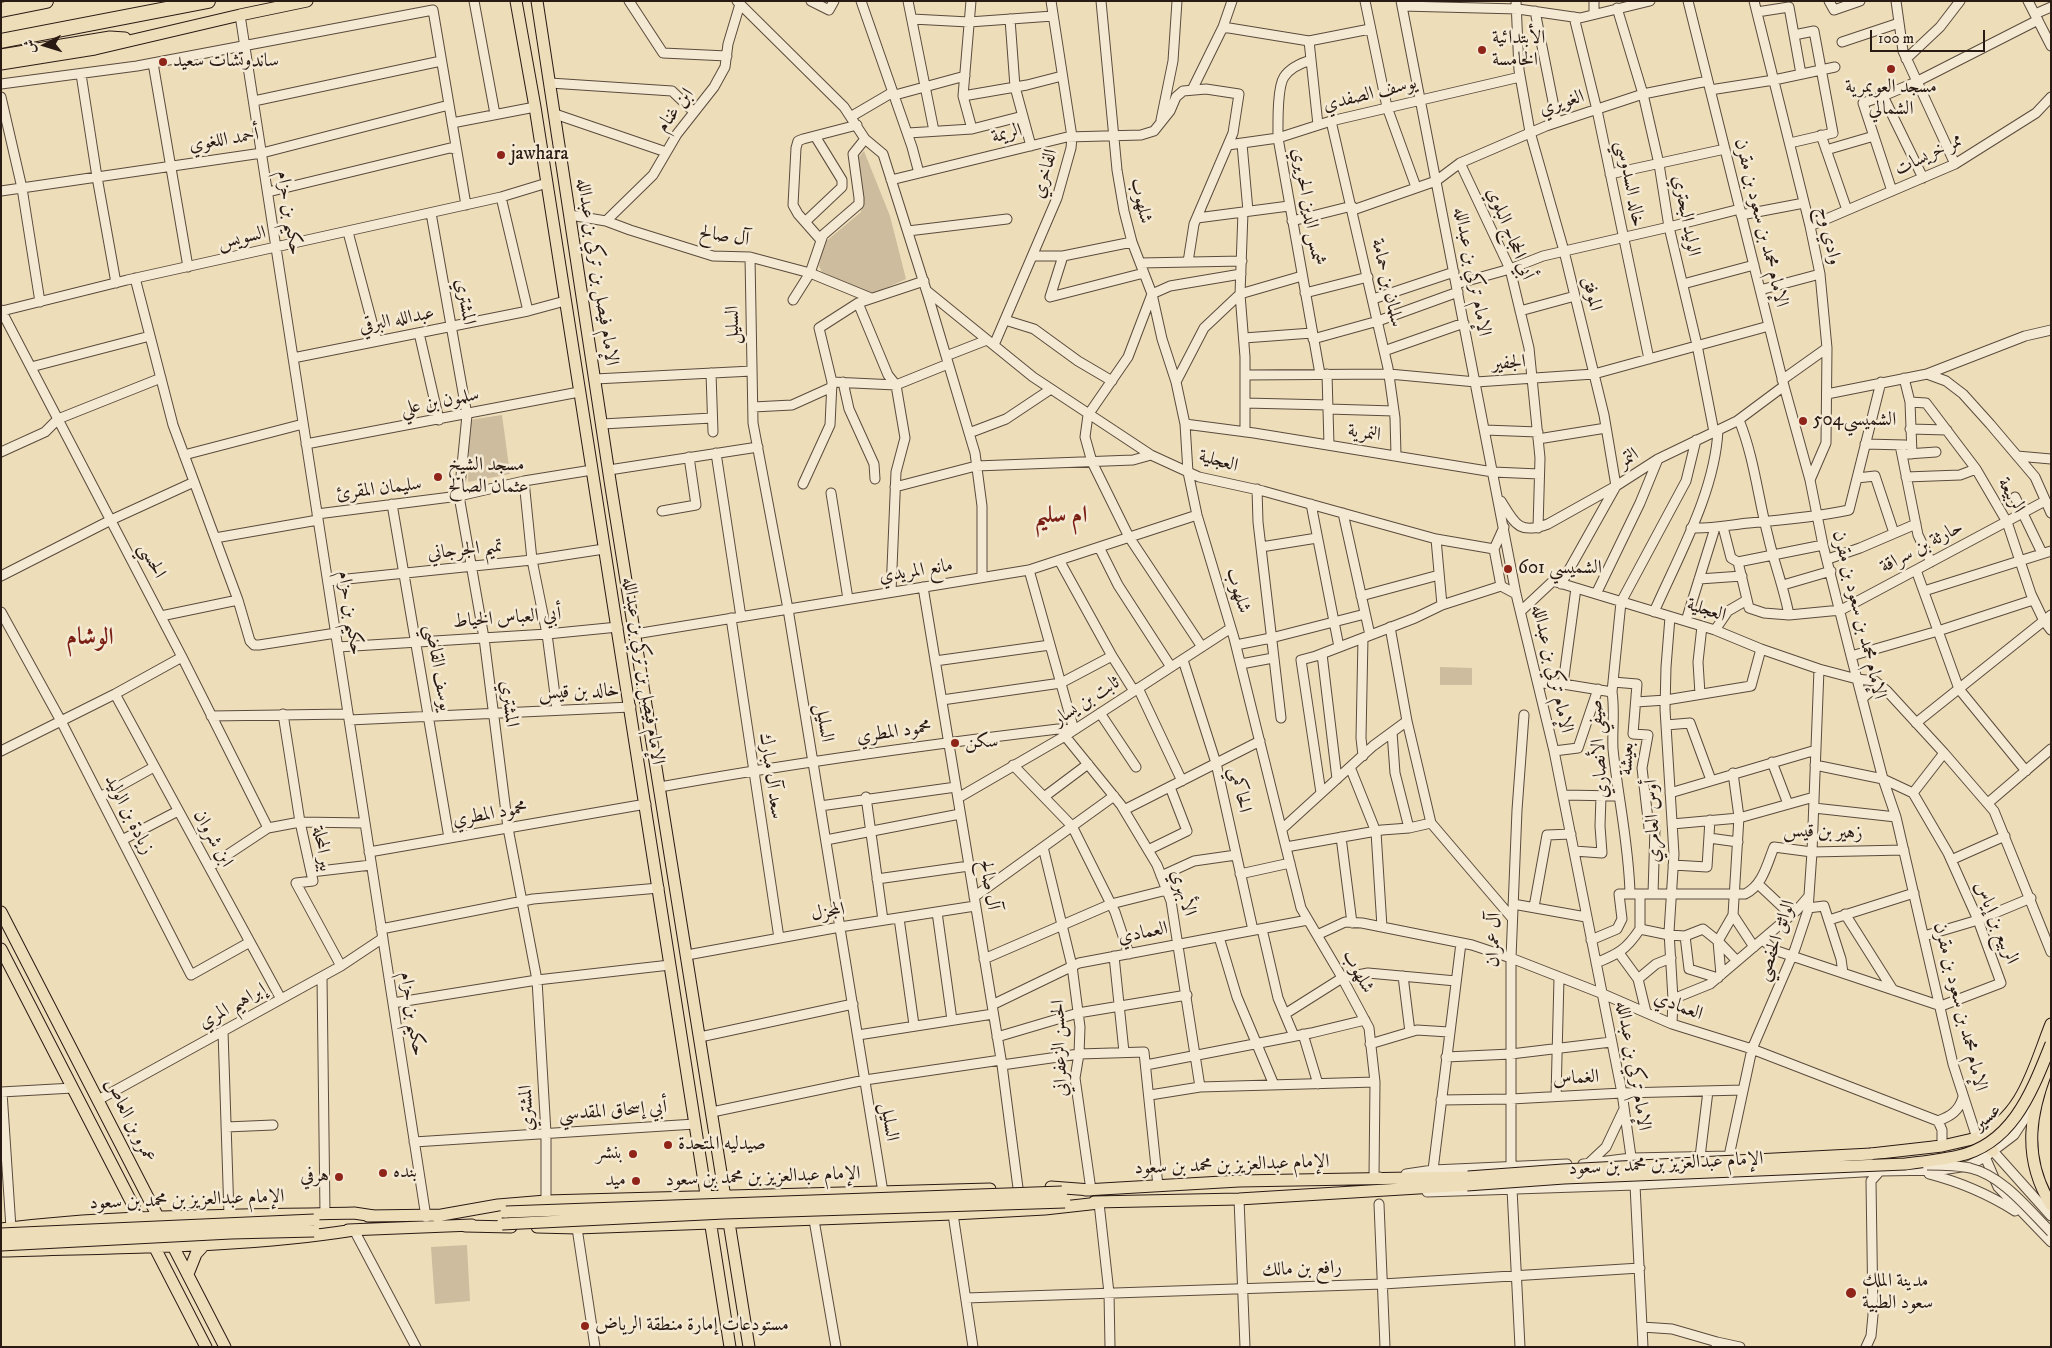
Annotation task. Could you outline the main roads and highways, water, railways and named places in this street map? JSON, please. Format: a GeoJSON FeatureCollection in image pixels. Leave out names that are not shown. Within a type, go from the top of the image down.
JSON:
{"type":"FeatureCollection","features":[{"type":"Feature","properties":{"kind":"highway"},"geometry":{"type":"LineString","coordinates":[[1,10],[46,1]]}},
{"type":"Feature","properties":{"kind":"highway"},"geometry":{"type":"LineString","coordinates":[[1,41],[208,1]]}},
{"type":"Feature","properties":{"kind":"main road"},"geometry":{"type":"LineString","coordinates":[[1,64],[139,40],[240,15],[307,1]]}},
{"type":"Feature","properties":{"kind":"main road","name":"الإمام فيصل بن تركي بن عبدالله"},"geometry":{"type":"LineString","coordinates":[[516,1],[536,107],[579,392],[631,707],[730,1347]]}},
{"type":"Feature","properties":{"kind":"main road","name":"الإمام فيصل بن تركي بن عبدالله"},"geometry":{"type":"LineString","coordinates":[[537,1],[609,470],[749,1347]]}},
{"type":"Feature","properties":{"kind":"main road"},"geometry":{"type":"LineString","coordinates":[[541,23],[547,1]]}},
{"type":"Feature","properties":{"kind":"main road"},"geometry":{"type":"LineString","coordinates":[[1,55],[110,37],[139,40]]}},
{"type":"Feature","properties":{"kind":"main road","name":"عمرو بن العاص"},"geometry":{"type":"LineString","coordinates":[[1,912],[225,1347]]}},
{"type":"Feature","properties":{"kind":"main road","name":"عمرو بن العاص"},"geometry":{"type":"LineString","coordinates":[[1,949],[206,1347]]}},
{"type":"Feature","properties":{"kind":"main road","name":"الإمام عبدالعزيز بن محمد بن سعود"},"geometry":{"type":"LineString","coordinates":[[465,1226],[576,1228],[729,1221],[814,1220],[1045,1209],[1099,1202],[1239,1199],[1380,1191],[1563,1170],[1871,1154],[1942,1146],[1977,1138],[2000,1124],[2015,1108],[2026,1087],[2051,1024]]}},
{"type":"Feature","properties":{"kind":"main road","name":"عسير"},"geometry":{"type":"LineString","coordinates":[[1905,1164],[1959,1156],[1972,1152],[2002,1134],[2012,1123],[2027,1100],[2051,1044]]}},
{"type":"Feature","properties":{"kind":"main road"},"geometry":{"type":"LineString","coordinates":[[2050,1063],[2034,1112],[2031,1142],[2033,1167],[2051,1205]]}},
{"type":"Feature","properties":{"kind":"main road"},"geometry":{"type":"LineString","coordinates":[[1977,1138],[1989,1154]]}},
{"type":"Feature","properties":{"kind":"main road"},"geometry":{"type":"LineString","coordinates":[[106,1153],[122,1146]]}},
{"type":"Feature","properties":{"kind":"main road","name":"الإمام عبدالعزيز بن محمد بن سعود"},"geometry":{"type":"LineString","coordinates":[[431,1216],[498,1205],[546,1201],[1065,1187],[1091,1190],[1374,1177],[1468,1181],[1905,1164]]}},
{"type":"Feature","properties":{"kind":"main road","name":"الإمام عبدالعزيز بن محمد بن سعود"},"geometry":{"type":"LineString","coordinates":[[1,1251],[154,1246],[311,1237],[354,1230],[1064,1197],[1091,1190]]}},
{"type":"Feature","properties":{"kind":"main road","name":"الإمام عبدالعزيز بن محمد بن سعود"},"geometry":{"type":"LineString","coordinates":[[4,1230],[140,1218],[229,1215],[354,1214],[431,1216],[506,1212],[1064,1197],[1099,1202]]}},
{"type":"Feature","properties":{"kind":"main road","name":"الإمام عبدالعزيز بن محمد بن سعود"},"geometry":{"type":"LineString","coordinates":[[1,1245],[222,1233],[314,1225],[374,1216]]}},
{"type":"Feature","properties":{"kind":"main road","name":"الإمام عبدالعزيز بن محمد بن سعود"},"geometry":{"type":"LineString","coordinates":[[4,1230],[314,1225],[354,1230]]}},
{"type":"Feature","properties":{"kind":"main road"},"geometry":{"type":"LineString","coordinates":[[188,1274],[196,1254],[206,1243]]}},
{"type":"Feature","properties":{"kind":"place","name":"الأبتدائية الخامسة"},"geometry":{"type":"Point","coordinates":[1482,50]}},
{"type":"Feature","properties":{"kind":"place","name":"ساندوتشات سعيد"},"geometry":{"type":"Point","coordinates":[163,62]}},
{"type":"Feature","properties":{"kind":"place","name":"مسجد العويمرية الشمالي"},"geometry":{"type":"Point","coordinates":[1891,69]}},
{"type":"Feature","properties":{"kind":"place","name":"jawhara"},"geometry":{"type":"Point","coordinates":[501,155]}},
{"type":"Feature","properties":{"kind":"place","name":"الشميسي504"},"geometry":{"type":"Point","coordinates":[1803,421]}},
{"type":"Feature","properties":{"kind":"place","name":"مسجد الشيخ عثمان الصالح"},"geometry":{"type":"Point","coordinates":[438,477]}},
{"type":"Feature","properties":{"kind":"place","name":"الشميسي 601"},"geometry":{"type":"Point","coordinates":[1508,569]}},
{"type":"Feature","properties":{"kind":"place","name":"سكن"},"geometry":{"type":"Point","coordinates":[955,743]}},
{"type":"Feature","properties":{"kind":"place","name":"صيدليه المتحدة"},"geometry":{"type":"Point","coordinates":[668,1145]}},
{"type":"Feature","properties":{"kind":"place","name":"بنشر"},"geometry":{"type":"Point","coordinates":[633,1154]}},
{"type":"Feature","properties":{"kind":"place","name":"بنده"},"geometry":{"type":"Point","coordinates":[383,1173]}},
{"type":"Feature","properties":{"kind":"place","name":"هرفي"},"geometry":{"type":"Point","coordinates":[339,1177]}},
{"type":"Feature","properties":{"kind":"place","name":"ميد"},"geometry":{"type":"Point","coordinates":[636,1181]}},
{"type":"Feature","properties":{"kind":"place","name":"مدينة الملك سعود الطبية"},"geometry":{"type":"Point","coordinates":[1851,1293]}},
{"type":"Feature","properties":{"kind":"place","name":"مستودعات إمارة منطقة الرياض"},"geometry":{"type":"Point","coordinates":[585,1326]}},
{"type":"Feature","properties":{"kind":"district","name":"ام سليم"},"geometry":{"type":"Point","coordinates":[1061,517]}},
{"type":"Feature","properties":{"kind":"district","name":"الوشام"},"geometry":{"type":"Point","coordinates":[90,639]}}]}
